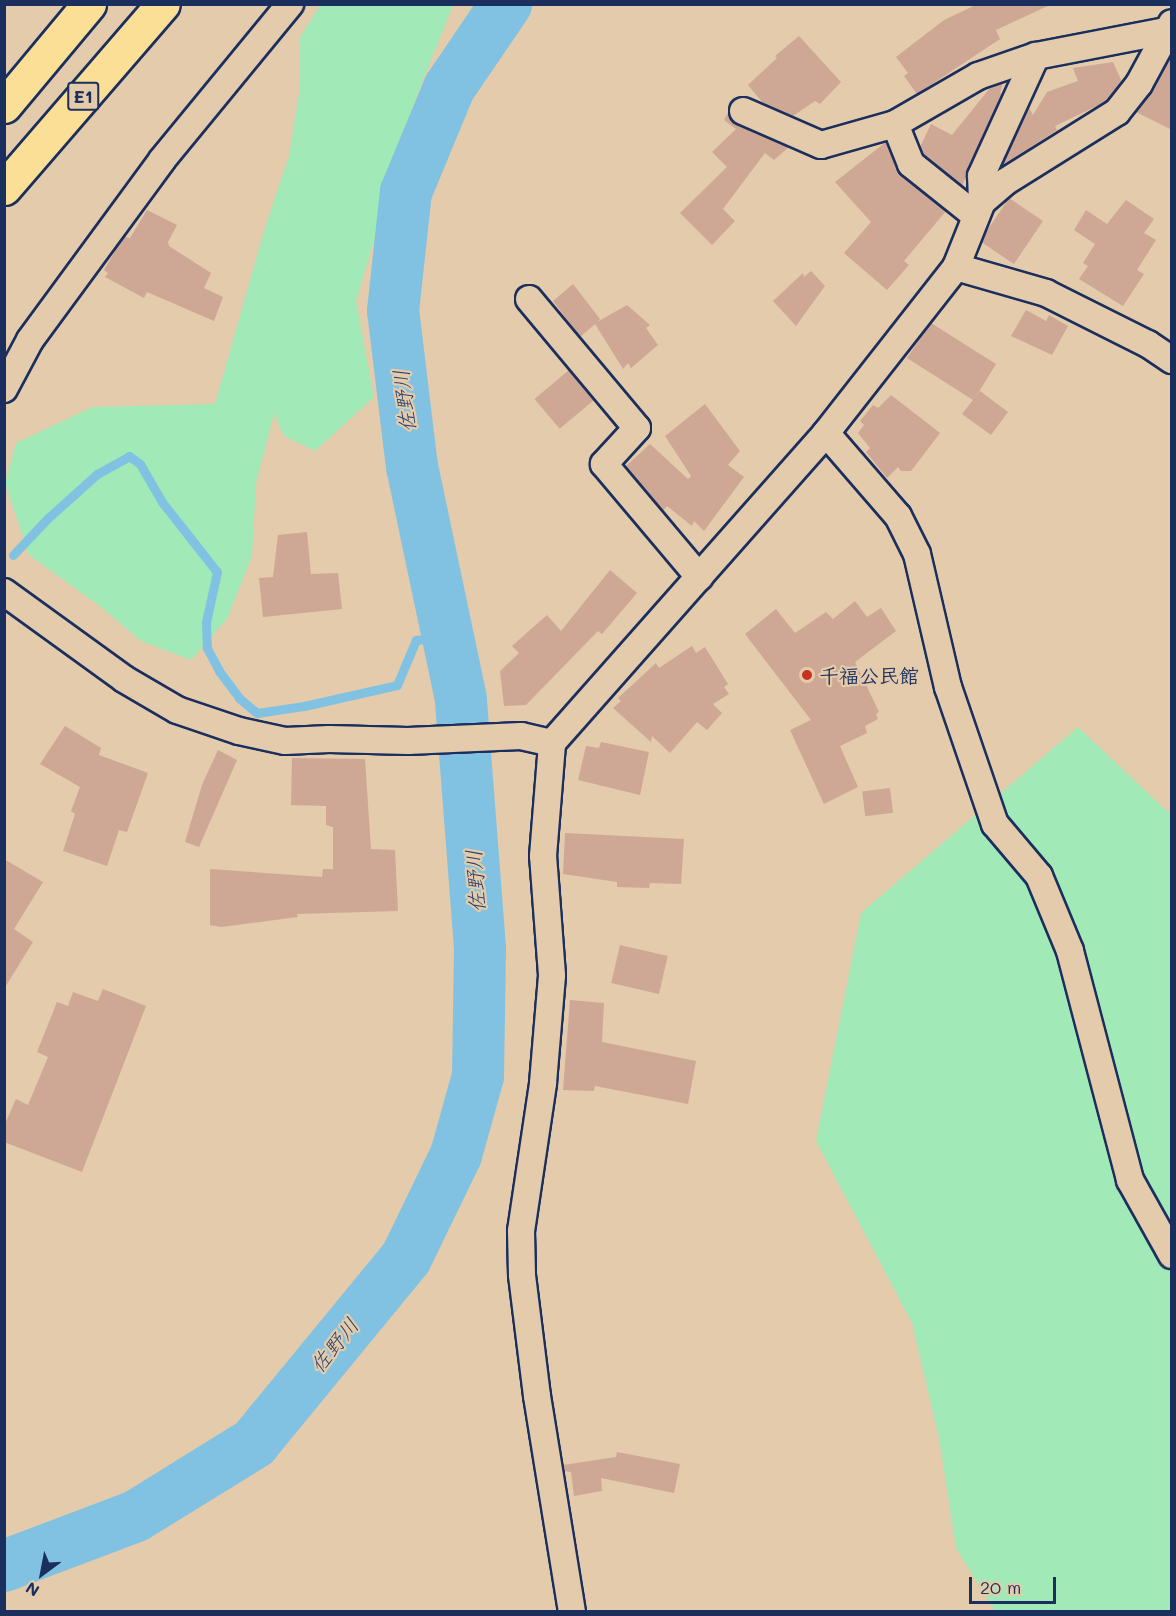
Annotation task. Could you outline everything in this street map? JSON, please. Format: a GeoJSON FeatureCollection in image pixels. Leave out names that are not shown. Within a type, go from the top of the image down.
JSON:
{"type":"FeatureCollection","features":[{"type":"Feature","properties":{"kind":"highway"},"geometry":{"type":"LineString","coordinates":[[4,106],[89,4]]}},
{"type":"Feature","properties":{"kind":"highway","name":"E1"},"geometry":{"type":"LineString","coordinates":[[4,188],[162,4]]}},
{"type":"Feature","properties":{"kind":"street"},"geometry":{"type":"LineString","coordinates":[[4,389],[30,340],[162,160],[290,4]]}},
{"type":"Feature","properties":{"kind":"street"},"geometry":{"type":"LineString","coordinates":[[743,111],[821,145],[895,124],[978,76],[1036,56],[1169,27]]}},
{"type":"Feature","properties":{"kind":"street"},"geometry":{"type":"LineString","coordinates":[[979,209],[1005,182],[1117,112],[1139,84],[1169,27]]}},
{"type":"Feature","properties":{"kind":"street"},"geometry":{"type":"LineString","coordinates":[[572,1611],[535,1385],[522,1275],[521,1231],[543,1083],[552,975],[543,856],[552,743],[826,433],[956,267],[979,209],[981,176],[1036,56]]}},
{"type":"Feature","properties":{"kind":"street"},"geometry":{"type":"LineString","coordinates":[[895,124],[911,164],[979,209]]}},
{"type":"Feature","properties":{"kind":"street"},"geometry":{"type":"LineString","coordinates":[[956,267],[1046,293],[1148,344],[1172,360]]}},
{"type":"Feature","properties":{"kind":"street"},"geometry":{"type":"LineString","coordinates":[[529,299],[637,428],[604,464],[699,577]]}},
{"type":"Feature","properties":{"kind":"street"},"geometry":{"type":"LineString","coordinates":[[826,433],[898,516],[917,554],[948,687],[995,824],[1039,876],[1070,951],[1130,1180],[1172,1255]]}},
{"type":"Feature","properties":{"kind":"street"},"geometry":{"type":"LineString","coordinates":[[4,592],[124,678],[177,710],[239,731],[285,741],[329,738],[408,741],[521,736],[552,743]]}},
{"type":"Feature","properties":{"kind":"green space"},"geometry":{"type":"Polygon","coordinates":[[[321,4],[453,5],[416,98],[356,301],[374,397],[315,451],[284,436],[274,414],[256,483],[252,556],[227,619],[191,660],[141,641],[101,607],[29,555],[5,483],[16,443],[93,407],[215,404],[264,231],[289,156],[300,87],[300,37],[321,4]]]}},
{"type":"Feature","properties":{"kind":"green space"},"geometry":{"type":"Polygon","coordinates":[[[1078,727],[1171,815],[1171,1611],[995,1611],[956,1548],[939,1438],[912,1323],[816,1141],[861,913],[1078,727]]]}},
{"type":"Feature","properties":{"kind":"building"},"geometry":{"type":"Polygon","coordinates":[[[978,4],[1052,4],[996,30],[1000,39],[917,94],[904,76],[908,73],[896,57],[944,20],[978,4]]]}},
{"type":"Feature","properties":{"kind":"building"},"geometry":{"type":"Polygon","coordinates":[[[799,36],[841,82],[820,104],[815,101],[793,116],[763,103],[748,85],[777,58],[775,56],[799,36]]]}},
{"type":"Feature","properties":{"kind":"building"},"geometry":{"type":"Polygon","coordinates":[[[1172,55],[1172,130],[1136,112],[1152,91],[1172,55]]]}},
{"type":"Feature","properties":{"kind":"building"},"geometry":{"type":"Polygon","coordinates":[[[1113,62],[1122,82],[1107,101],[1055,126],[1057,130],[1002,166],[1029,108],[1033,115],[1047,92],[1078,81],[1073,68],[1113,62]]]}},
{"type":"Feature","properties":{"kind":"building"},"geometry":{"type":"Polygon","coordinates":[[[1003,83],[1000,93],[1002,95],[962,186],[923,155],[920,147],[931,124],[952,135],[990,88],[1003,83]]]}},
{"type":"Feature","properties":{"kind":"building"},"geometry":{"type":"Polygon","coordinates":[[[728,113],[737,125],[789,147],[774,160],[765,153],[723,209],[735,221],[712,245],[680,213],[727,167],[712,152],[736,129],[724,120],[728,113]]]}},
{"type":"Feature","properties":{"kind":"building"},"geometry":{"type":"Polygon","coordinates":[[[886,142],[901,175],[946,211],[904,261],[909,265],[887,290],[844,253],[871,222],[835,182],[886,142]]]}},
{"type":"Feature","properties":{"kind":"building"},"geometry":{"type":"Polygon","coordinates":[[[1009,198],[1043,221],[1014,264],[980,241],[1009,198]]]}},
{"type":"Feature","properties":{"kind":"building"},"geometry":{"type":"Polygon","coordinates":[[[1126,200],[1154,219],[1144,233],[1156,240],[1137,270],[1144,274],[1123,306],[1079,279],[1088,266],[1083,263],[1095,244],[1074,230],[1086,210],[1107,224],[1126,200]]]}},
{"type":"Feature","properties":{"kind":"building"},"geometry":{"type":"Polygon","coordinates":[[[147,210],[177,225],[168,242],[169,246],[211,273],[204,288],[223,297],[214,321],[147,292],[144,298],[105,277],[108,273],[104,270],[119,244],[124,237],[130,238],[147,210]]]}},
{"type":"Feature","properties":{"kind":"building"},"geometry":{"type":"Polygon","coordinates":[[[811,271],[825,286],[796,326],[773,301],[803,273],[804,277],[811,271]]]}},
{"type":"Feature","properties":{"kind":"building"},"geometry":{"type":"Polygon","coordinates":[[[573,284],[600,319],[597,322],[627,305],[650,325],[646,328],[658,345],[631,368],[628,363],[623,369],[595,324],[580,337],[553,301],[573,284]]]}},
{"type":"Feature","properties":{"kind":"building"},"geometry":{"type":"Polygon","coordinates":[[[1026,310],[1046,321],[1049,315],[1068,326],[1052,355],[1011,336],[1026,310]]]}},
{"type":"Feature","properties":{"kind":"building"},"geometry":{"type":"Polygon","coordinates":[[[931,323],[996,364],[975,398],[980,391],[1008,412],[991,435],[962,414],[973,400],[907,358],[931,323]]]}},
{"type":"Feature","properties":{"kind":"building"},"geometry":{"type":"Polygon","coordinates":[[[569,370],[594,400],[560,429],[535,399],[569,370]]]}},
{"type":"Feature","properties":{"kind":"building"},"geometry":{"type":"Polygon","coordinates":[[[891,395],[940,433],[911,471],[901,471],[898,467],[887,478],[866,452],[870,448],[858,433],[864,425],[860,421],[873,405],[878,408],[891,395]]]}},
{"type":"Feature","properties":{"kind":"building"},"geometry":{"type":"Polygon","coordinates":[[[705,404],[740,451],[728,465],[744,477],[704,531],[694,521],[692,526],[667,506],[663,511],[626,466],[650,444],[688,479],[691,476],[665,436],[705,404]]]}},
{"type":"Feature","properties":{"kind":"building"},"geometry":{"type":"Polygon","coordinates":[[[307,532],[311,574],[338,573],[342,609],[263,617],[259,578],[273,577],[278,535],[307,532]]]}},
{"type":"Feature","properties":{"kind":"building"},"geometry":{"type":"Polygon","coordinates":[[[610,570],[637,593],[602,634],[598,631],[526,705],[504,706],[500,671],[519,653],[512,646],[547,615],[561,631],[610,570]]]}},
{"type":"Feature","properties":{"kind":"building"},"geometry":{"type":"Polygon","coordinates":[[[855,601],[867,617],[881,608],[896,631],[855,662],[879,712],[876,714],[878,719],[865,726],[867,733],[840,746],[858,787],[824,804],[790,730],[811,720],[745,634],[776,609],[795,633],[826,612],[833,619],[855,601]]]}},
{"type":"Feature","properties":{"kind":"building"},"geometry":{"type":"Polygon","coordinates":[[[692,646],[696,653],[705,647],[728,684],[724,687],[729,694],[713,704],[722,713],[707,730],[697,722],[670,753],[652,736],[651,742],[613,708],[621,701],[618,698],[656,663],[659,668],[692,646]]]}},
{"type":"Feature","properties":{"kind":"building"},"geometry":{"type":"Polygon","coordinates":[[[65,726],[101,748],[99,755],[148,773],[127,832],[119,830],[107,866],[63,851],[75,814],[71,811],[80,787],[40,764],[65,726]]]}},
{"type":"Feature","properties":{"kind":"building"},"geometry":{"type":"Polygon","coordinates":[[[601,742],[649,752],[640,795],[578,780],[586,746],[599,748],[601,742]]]}},
{"type":"Feature","properties":{"kind":"building"},"geometry":{"type":"Polygon","coordinates":[[[218,750],[237,760],[199,847],[185,842],[202,785],[218,750]]]}},
{"type":"Feature","properties":{"kind":"building"},"geometry":{"type":"Polygon","coordinates":[[[292,758],[365,759],[371,849],[395,850],[398,911],[297,914],[298,917],[221,927],[210,925],[210,869],[322,877],[323,869],[333,869],[333,827],[326,825],[326,806],[291,805],[292,758]]]}},
{"type":"Feature","properties":{"kind":"building"},"geometry":{"type":"Polygon","coordinates":[[[890,788],[893,813],[865,816],[862,791],[890,788]]]}},
{"type":"Feature","properties":{"kind":"building"},"geometry":{"type":"Polygon","coordinates":[[[565,833],[684,839],[681,884],[650,883],[649,888],[617,887],[617,882],[563,874],[565,833]]]}},
{"type":"Feature","properties":{"kind":"building"},"geometry":{"type":"Polygon","coordinates":[[[4,859],[43,882],[14,929],[33,942],[4,989],[4,859]]]}},
{"type":"Feature","properties":{"kind":"building"},"geometry":{"type":"Polygon","coordinates":[[[620,945],[668,956],[659,994],[611,983],[620,945]]]}},
{"type":"Feature","properties":{"kind":"building"},"geometry":{"type":"Polygon","coordinates":[[[103,989],[146,1006],[82,1172],[4,1142],[4,1126],[16,1099],[28,1105],[48,1057],[37,1052],[57,1002],[68,1006],[73,992],[98,1001],[103,989]]]}},
{"type":"Feature","properties":{"kind":"building"},"geometry":{"type":"Polygon","coordinates":[[[570,1000],[604,1003],[602,1042],[696,1061],[688,1104],[595,1086],[594,1091],[563,1090],[570,1000]]]}},
{"type":"Feature","properties":{"kind":"building"},"geometry":{"type":"Polygon","coordinates":[[[617,1452],[680,1464],[674,1493],[601,1478],[602,1491],[574,1496],[571,1472],[564,1471],[563,1465],[616,1457],[617,1452]]]}},
{"type":"Feature","properties":{"kind":"waterway","name":"佐野川"},"geometry":{"type":"LineString","coordinates":[[4,1566],[136,1516],[254,1443],[406,1258],[456,1155],[478,1076],[480,948],[461,699],[412,467],[393,311],[406,192],[449,88],[506,4]]}},
{"type":"Feature","properties":{"kind":"waterway"},"geometry":{"type":"LineString","coordinates":[[13,555],[48,518],[97,474],[129,456],[140,464],[162,502],[217,572],[206,622],[207,648],[219,671],[239,698],[257,713],[304,706],[397,685],[416,640],[448,636]]}},
{"type":"Feature","properties":{"kind":"place","name":"千福公民館"},"geometry":{"type":"Point","coordinates":[807,675]}}]}
